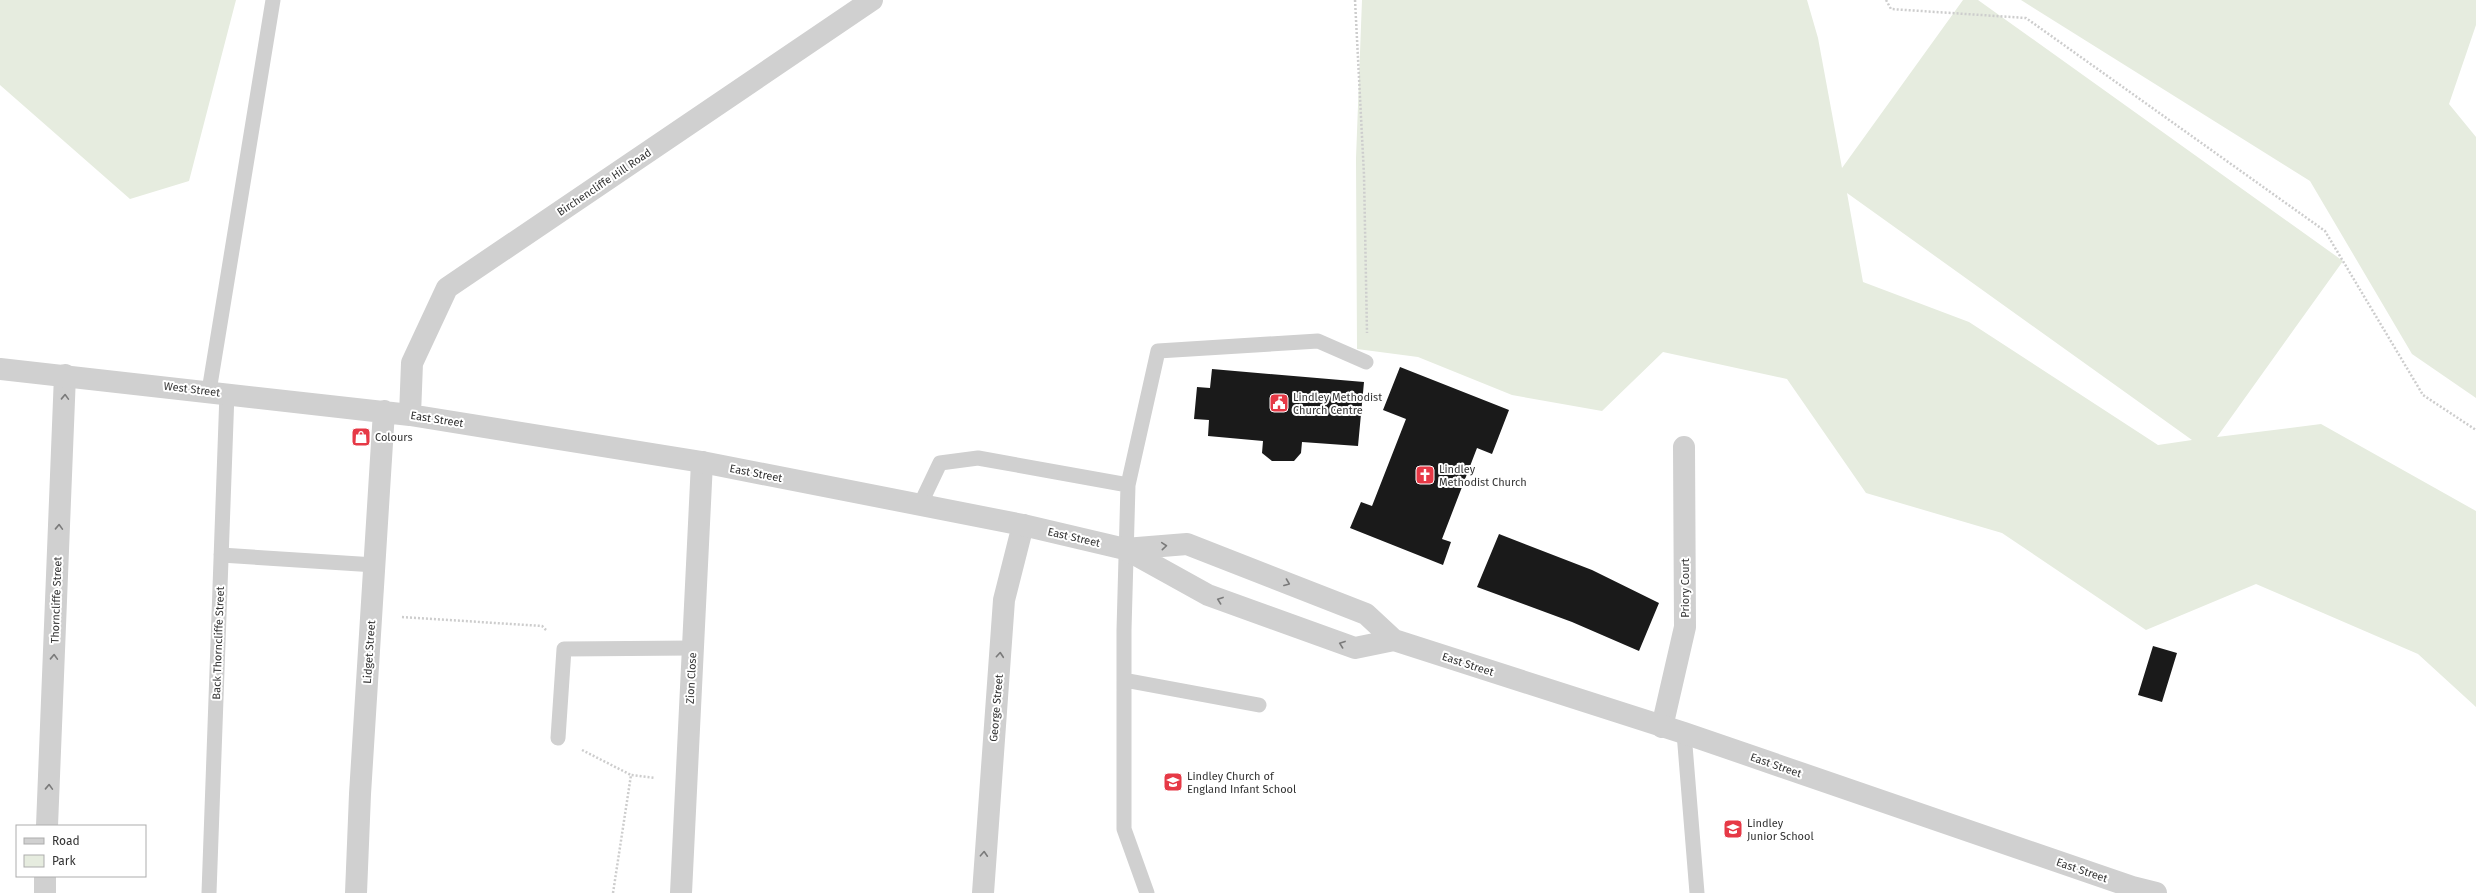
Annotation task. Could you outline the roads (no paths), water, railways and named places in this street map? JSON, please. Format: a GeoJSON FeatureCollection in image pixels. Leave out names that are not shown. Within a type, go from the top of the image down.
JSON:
{"type":"FeatureCollection","features":[{"type":"Feature","properties":{"kind":"street","name":"Birchencliffe Hill Road"},"geometry":{"type":"LineString","coordinates":[[410,415],[412,363],[447,288],[872,0]]}},
{"type":"Feature","properties":{"kind":"street","name":"West Street"},"geometry":{"type":"LineString","coordinates":[[0,369],[66,375],[384,411]]}},
{"type":"Feature","properties":{"kind":"street","name":"Thorncliffe Street"},"geometry":{"type":"LineString","coordinates":[[47,825],[66,375]]}},
{"type":"Feature","properties":{"kind":"street","name":"East Street"},"geometry":{"type":"LineString","coordinates":[[384,411],[702,462],[1023,525],[1125,549],[1208,595],[1355,648],[1394,640]]}},
{"type":"Feature","properties":{"kind":"street","name":"Lidget Street"},"geometry":{"type":"LineString","coordinates":[[356,893],[384,411]]}},
{"type":"Feature","properties":{"kind":"street","name":"Priory Court"},"geometry":{"type":"LineString","coordinates":[[1662,727],[1685,627],[1684,447]]}},
{"type":"Feature","properties":{"kind":"street","name":"Zion Close"},"geometry":{"type":"LineString","coordinates":[[681,893],[702,462]]}},
{"type":"Feature","properties":{"kind":"street","name":"George Street"},"geometry":{"type":"LineString","coordinates":[[983,893],[1004,600],[1023,525]]}},
{"type":"Feature","properties":{"kind":"street","name":"East Street"},"geometry":{"type":"LineString","coordinates":[[1125,549],[1186,544],[1366,614],[1394,640],[1684,733],[2132,887],[2156,893]]}},
{"type":"Feature","properties":{"kind":"street"},"geometry":{"type":"LineString","coordinates":[[45,877],[45,893]]}},
{"type":"Feature","properties":{"kind":"lane","name":"Back Thorncliffe Street"},"geometry":{"type":"LineString","coordinates":[[209,893],[221,555],[218,392],[273,0]]}},
{"type":"Feature","properties":{"kind":"lane"},"geometry":{"type":"LineString","coordinates":[[1147,893],[1124,829],[1125,549],[1128,485],[1158,351],[1318,341],[1366,362]]}},
{"type":"Feature","properties":{"kind":"lane"},"geometry":{"type":"LineString","coordinates":[[920,505],[940,463],[978,458],[1128,485]]}},
{"type":"Feature","properties":{"kind":"lane"},"geometry":{"type":"LineString","coordinates":[[221,555],[375,565]]}},
{"type":"Feature","properties":{"kind":"lane"},"geometry":{"type":"LineString","coordinates":[[558,738],[564,649],[693,648]]}},
{"type":"Feature","properties":{"kind":"lane"},"geometry":{"type":"LineString","coordinates":[[1124,680],[1259,705]]}},
{"type":"Feature","properties":{"kind":"lane"},"geometry":{"type":"LineString","coordinates":[[1684,733],[1697,893]]}},
{"type":"Feature","properties":{"kind":"place","name":"Lindley Methodist Church Centre"},"geometry":{"type":"Point","coordinates":[1279,403]}},
{"type":"Feature","properties":{"kind":"place","name":"Colours"},"geometry":{"type":"Point","coordinates":[361,437]}},
{"type":"Feature","properties":{"kind":"place","name":"Lindley Methodist Church"},"geometry":{"type":"Point","coordinates":[1425,475]}},
{"type":"Feature","properties":{"kind":"place","name":"Lindley Church of England Infant School"},"geometry":{"type":"Point","coordinates":[1173,782]}},
{"type":"Feature","properties":{"kind":"place","name":"Lindley Junior School"},"geometry":{"type":"Point","coordinates":[1733,829]}}]}
